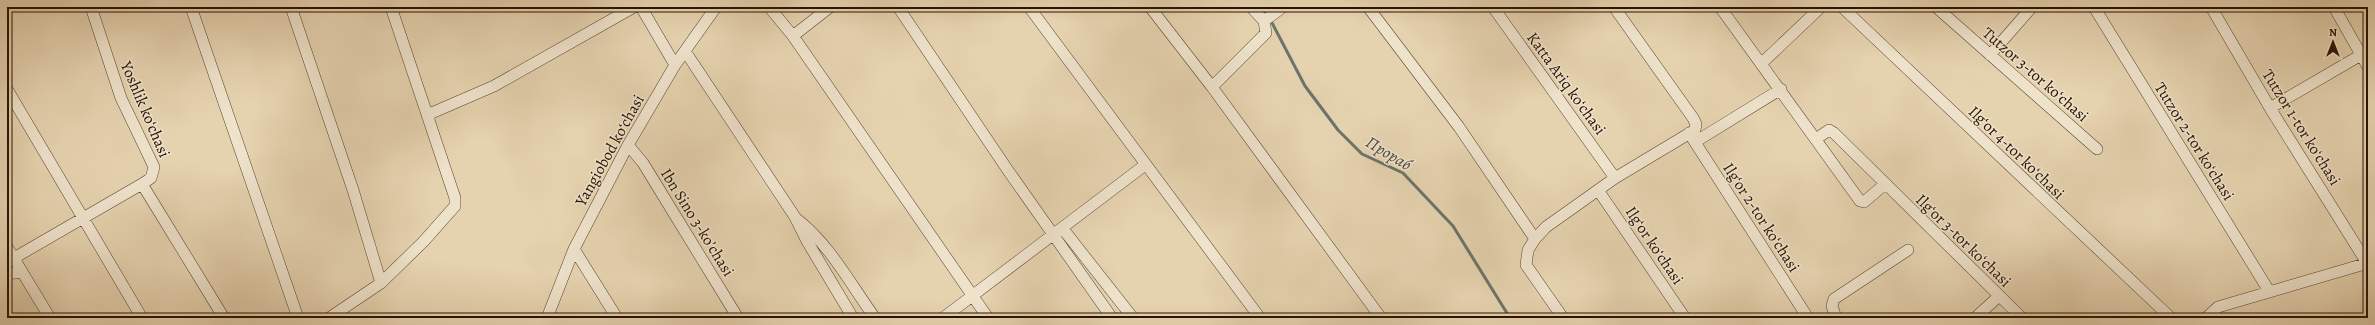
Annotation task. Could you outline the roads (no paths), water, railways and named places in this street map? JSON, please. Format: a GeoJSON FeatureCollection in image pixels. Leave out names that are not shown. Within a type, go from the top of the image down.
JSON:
{"type":"FeatureCollection","features":[{"type":"Feature","properties":{"kind":"street","name":"Yoshlik koʻchasi"},"geometry":{"type":"LineString","coordinates":[[91,7],[121,98],[154,167],[151,178],[142,184]]}},
{"type":"Feature","properties":{"kind":"street"},"geometry":{"type":"LineString","coordinates":[[191,7],[298,318]]}},
{"type":"Feature","properties":{"kind":"street"},"geometry":{"type":"LineString","coordinates":[[291,7],[353,190],[381,283]]}},
{"type":"Feature","properties":{"kind":"street"},"geometry":{"type":"LineString","coordinates":[[329,318],[381,283],[424,241],[456,206],[455,198],[391,7]]}},
{"type":"Feature","properties":{"kind":"street"},"geometry":{"type":"LineString","coordinates":[[427,115],[494,86],[634,7]]}},
{"type":"Feature","properties":{"kind":"street"},"geometry":{"type":"LineString","coordinates":[[641,7],[675,65]]}},
{"type":"Feature","properties":{"kind":"street","name":"Yangiobod koʻchasi"},"geometry":{"type":"LineString","coordinates":[[547,318],[574,249],[628,145],[675,65],[716,7]]}},
{"type":"Feature","properties":{"kind":"street"},"geometry":{"type":"LineString","coordinates":[[769,7],[793,36],[988,318]]}},
{"type":"Feature","properties":{"kind":"street"},"geometry":{"type":"LineString","coordinates":[[793,36],[830,7]]}},
{"type":"Feature","properties":{"kind":"street"},"geometry":{"type":"LineString","coordinates":[[898,7],[1007,169],[1132,318]]}},
{"type":"Feature","properties":{"kind":"street"},"geometry":{"type":"LineString","coordinates":[[1029,7],[1145,166],[1260,318]]}},
{"type":"Feature","properties":{"kind":"street"},"geometry":{"type":"LineString","coordinates":[[1150,7],[1212,87],[1381,318]]}},
{"type":"Feature","properties":{"kind":"street"},"geometry":{"type":"LineString","coordinates":[[1251,7],[1267,18]]}},
{"type":"Feature","properties":{"kind":"street"},"geometry":{"type":"LineString","coordinates":[[1267,18],[1283,7]]}},
{"type":"Feature","properties":{"kind":"street"},"geometry":{"type":"LineString","coordinates":[[1368,7],[1459,127],[1535,239]]}},
{"type":"Feature","properties":{"kind":"street","name":"Katta Ariq koʻchasi"},"geometry":{"type":"LineString","coordinates":[[1493,7],[1615,178]]}},
{"type":"Feature","properties":{"kind":"street"},"geometry":{"type":"LineString","coordinates":[[1614,7],[1693,118],[1696,124],[1692,137]]}},
{"type":"Feature","properties":{"kind":"street"},"geometry":{"type":"LineString","coordinates":[[1720,7],[1862,202],[1885,184]]}},
{"type":"Feature","properties":{"kind":"street"},"geometry":{"type":"LineString","coordinates":[[1762,64],[1821,7]]}},
{"type":"Feature","properties":{"kind":"street","name":"Ilgʻor 4-tor koʻchasi"},"geometry":{"type":"LineString","coordinates":[[1842,7],[2171,318]]}},
{"type":"Feature","properties":{"kind":"street","name":"Tutzor 3-tor koʻchasi"},"geometry":{"type":"LineString","coordinates":[[1936,7],[2097,149]]}},
{"type":"Feature","properties":{"kind":"street"},"geometry":{"type":"LineString","coordinates":[[1990,55],[2032,7]]}},
{"type":"Feature","properties":{"kind":"street","name":"Tutzor 2-tor koʻchasi"},"geometry":{"type":"LineString","coordinates":[[2094,7],[2269,291]]}},
{"type":"Feature","properties":{"kind":"street","name":"Tutzor 1-tor koʻchasi"},"geometry":{"type":"LineString","coordinates":[[2211,7],[2270,108],[2368,263]]}},
{"type":"Feature","properties":{"kind":"street"},"geometry":{"type":"LineString","coordinates":[[2335,7],[2368,67]]}},
{"type":"Feature","properties":{"kind":"street"},"geometry":{"type":"LineString","coordinates":[[1212,87],[1264,37],[1267,28],[1267,18]]}},
{"type":"Feature","properties":{"kind":"street"},"geometry":{"type":"LineString","coordinates":[[685,51],[794,217],[853,318]]}},
{"type":"Feature","properties":{"kind":"street"},"geometry":{"type":"LineString","coordinates":[[2270,108],[2361,55]]}},
{"type":"Feature","properties":{"kind":"street"},"geometry":{"type":"LineString","coordinates":[[7,89],[85,218],[142,318]]}},
{"type":"Feature","properties":{"kind":"street"},"geometry":{"type":"LineString","coordinates":[[1563,318],[1526,264],[1528,250],[1535,239],[1546,227],[1615,178],[1781,89]]}},
{"type":"Feature","properties":{"kind":"street","name":"Ilgʻor 3-tor koʻchasi"},"geometry":{"type":"LineString","coordinates":[[1816,139],[1829,130],[1834,132],[2022,318]]}},
{"type":"Feature","properties":{"kind":"street","name":"Ilgʻor 2-tor koʻchasi"},"geometry":{"type":"LineString","coordinates":[[1692,137],[1808,318]]}},
{"type":"Feature","properties":{"kind":"street","name":"Ibn Sino 3-koʼchasi"},"geometry":{"type":"LineString","coordinates":[[628,145],[643,163],[738,318]]}},
{"type":"Feature","properties":{"kind":"street"},"geometry":{"type":"LineString","coordinates":[[943,318],[1145,166]]}},
{"type":"Feature","properties":{"kind":"street"},"geometry":{"type":"LineString","coordinates":[[14,258],[142,184],[224,318]]}},
{"type":"Feature","properties":{"kind":"street","name":"Ilgʻor koʻchasi"},"geometry":{"type":"LineString","coordinates":[[1598,190],[1685,318]]}},
{"type":"Feature","properties":{"kind":"street"},"geometry":{"type":"LineString","coordinates":[[794,217],[811,230],[833,257],[875,318]]}},
{"type":"Feature","properties":{"kind":"street"},"geometry":{"type":"LineString","coordinates":[[1059,232],[1112,318]]}},
{"type":"Feature","properties":{"kind":"street"},"geometry":{"type":"LineString","coordinates":[[7,247],[50,318]]}},
{"type":"Feature","properties":{"kind":"street"},"geometry":{"type":"LineString","coordinates":[[574,249],[617,318]]}},
{"type":"Feature","properties":{"kind":"street"},"geometry":{"type":"LineString","coordinates":[[1836,318],[1832,306],[1834,299],[1908,250]]}},
{"type":"Feature","properties":{"kind":"street"},"geometry":{"type":"LineString","coordinates":[[2206,318],[2218,307],[2368,263]]}},
{"type":"Feature","properties":{"kind":"street"},"geometry":{"type":"LineString","coordinates":[[7,274],[22,272]]}},
{"type":"Feature","properties":{"kind":"street"},"geometry":{"type":"LineString","coordinates":[[1975,318],[1999,296]]}},
{"type":"Feature","properties":{"kind":"waterway","name":"Прораб"},"geometry":{"type":"LineString","coordinates":[[1259,7],[1271,21],[1305,86],[1338,130],[1362,154],[1403,173],[1453,226],[1510,318]]}}]}
